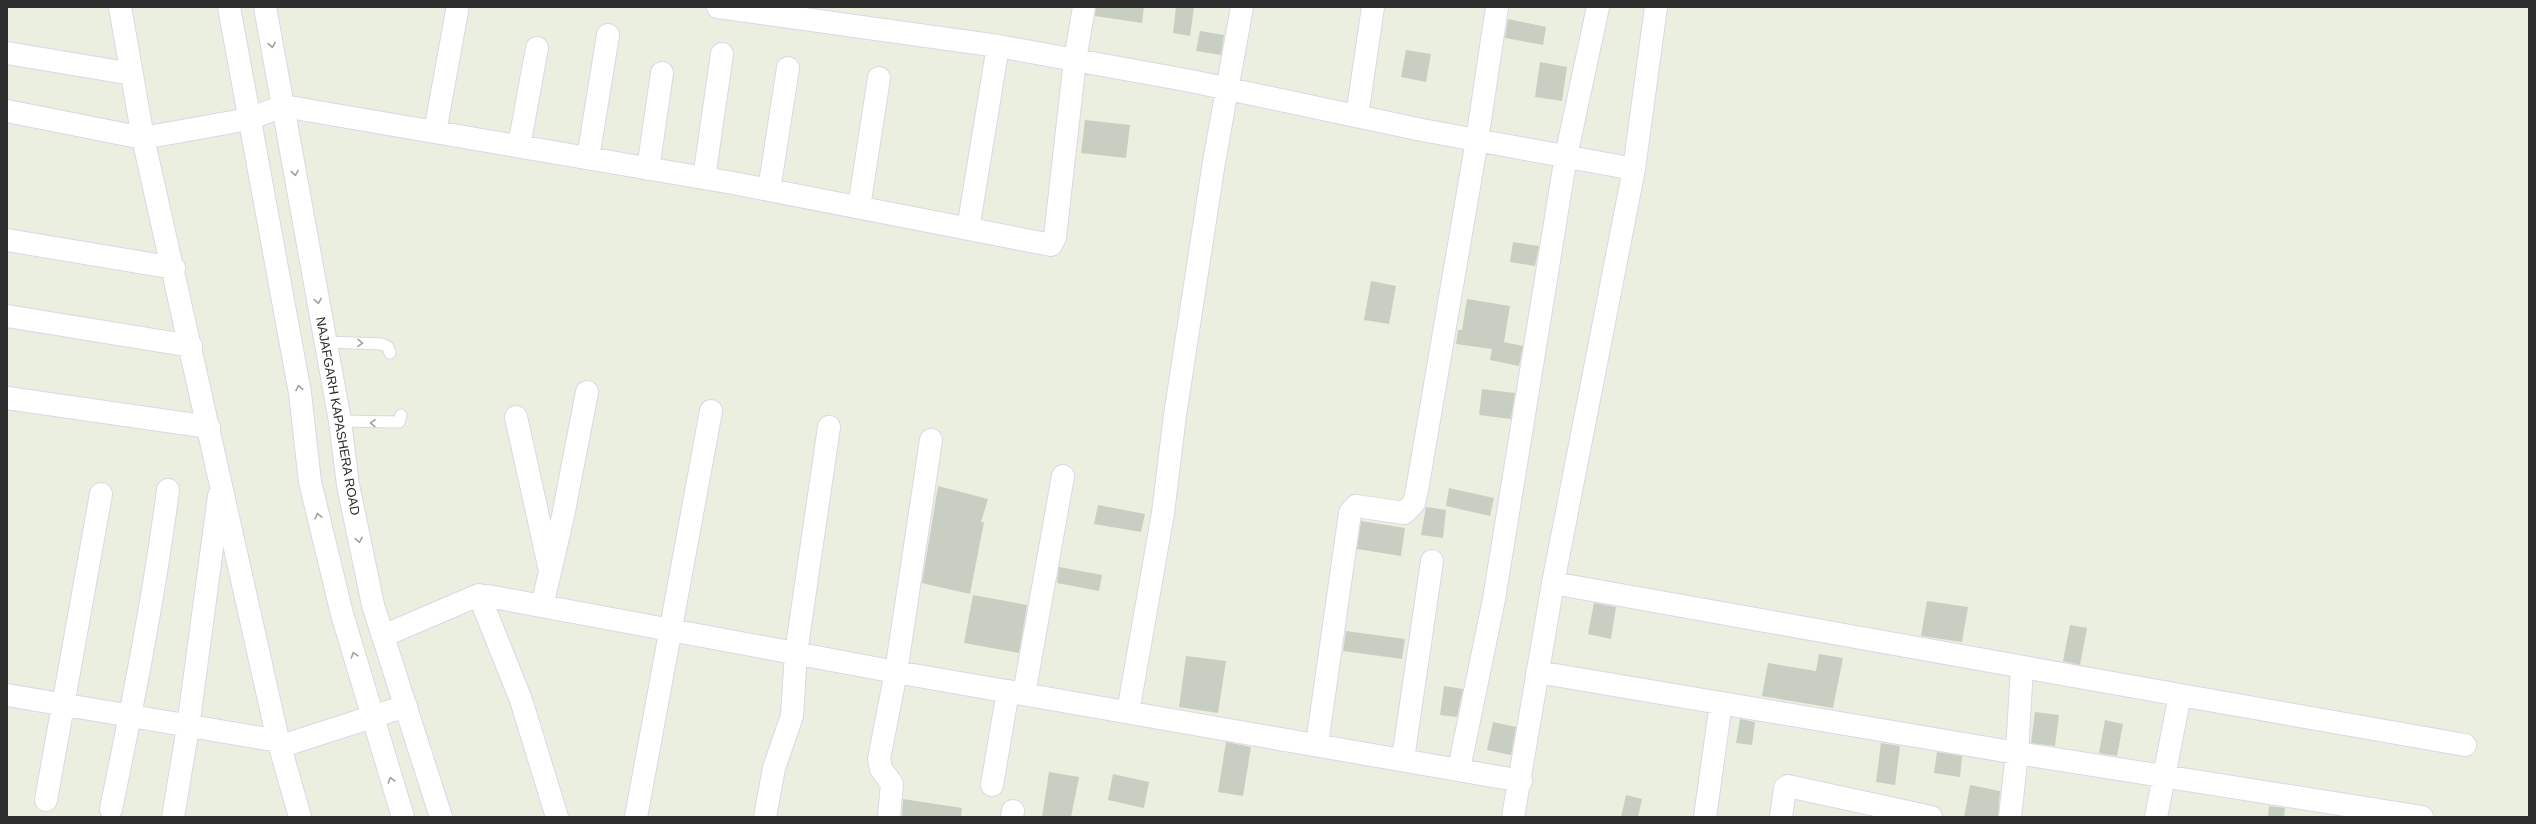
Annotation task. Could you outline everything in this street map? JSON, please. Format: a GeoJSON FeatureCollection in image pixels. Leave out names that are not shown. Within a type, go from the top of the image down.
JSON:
{"type":"FeatureCollection","features":[{"type":"Feature","properties":{"kind":"street"},"geometry":{"type":"LineString","coordinates":[[120,7],[143,138],[174,268],[278,740],[300,817]]}},
{"type":"Feature","properties":{"kind":"street"},"geometry":{"type":"LineString","coordinates":[[229,7],[300,393],[310,482],[342,614],[403,817]]}},
{"type":"Feature","properties":{"kind":"street","name":"NAJAFGARH KAPASHERA ROAD"},"geometry":{"type":"LineString","coordinates":[[265,7],[340,421],[348,485],[372,605],[441,817]]}},
{"type":"Feature","properties":{"kind":"street"},"geometry":{"type":"LineString","coordinates":[[718,7],[998,46],[1229,89],[1477,140],[1634,169]]}},
{"type":"Feature","properties":{"kind":"street"},"geometry":{"type":"LineString","coordinates":[[7,111],[143,138],[249,118],[283,106],[704,178],[859,207],[1048,246],[1053,244],[1084,7]]}},
{"type":"Feature","properties":{"kind":"street"},"geometry":{"type":"LineString","coordinates":[[1128,712],[1163,513],[1175,415],[1214,162],[1229,89],[1242,7]]}},
{"type":"Feature","properties":{"kind":"street"},"geometry":{"type":"LineString","coordinates":[[1357,116],[1373,7]]}},
{"type":"Feature","properties":{"kind":"street"},"geometry":{"type":"LineString","coordinates":[[1317,744],[1350,513],[1356,506],[1404,513],[1414,503],[1477,140],[1497,7]]}},
{"type":"Feature","properties":{"kind":"street"},"geometry":{"type":"LineString","coordinates":[[1459,769],[1494,599],[1566,156],[1598,7]]}},
{"type":"Feature","properties":{"kind":"street"},"geometry":{"type":"LineString","coordinates":[[1513,817],[1521,781],[1537,672],[1553,583],[1634,169],[1656,7]]}},
{"type":"Feature","properties":{"kind":"street"},"geometry":{"type":"LineString","coordinates":[[435,132],[457,10]]}},
{"type":"Feature","properties":{"kind":"street"},"geometry":{"type":"LineString","coordinates":[[588,158],[608,35]]}},
{"type":"Feature","properties":{"kind":"street"},"geometry":{"type":"LineString","coordinates":[[968,229],[998,46]]}},
{"type":"Feature","properties":{"kind":"street"},"geometry":{"type":"LineString","coordinates":[[519,146],[537,48]]}},
{"type":"Feature","properties":{"kind":"street"},"geometry":{"type":"LineString","coordinates":[[7,53],[132,74]]}},
{"type":"Feature","properties":{"kind":"street"},"geometry":{"type":"LineString","coordinates":[[704,178],[722,54]]}},
{"type":"Feature","properties":{"kind":"street"},"geometry":{"type":"LineString","coordinates":[[769,190],[788,68]]}},
{"type":"Feature","properties":{"kind":"street"},"geometry":{"type":"LineString","coordinates":[[648,168],[662,74]]}},
{"type":"Feature","properties":{"kind":"street"},"geometry":{"type":"LineString","coordinates":[[859,207],[879,78]]}},
{"type":"Feature","properties":{"kind":"street"},"geometry":{"type":"LineString","coordinates":[[7,240],[174,268]]}},
{"type":"Feature","properties":{"kind":"street"},"geometry":{"type":"LineString","coordinates":[[7,316],[191,346]]}},
{"type":"Feature","properties":{"kind":"street"},"geometry":{"type":"LineString","coordinates":[[542,606],[587,392]]}},
{"type":"Feature","properties":{"kind":"street"},"geometry":{"type":"LineString","coordinates":[[7,398],[209,427]]}},
{"type":"Feature","properties":{"kind":"street"},"geometry":{"type":"LineString","coordinates":[[636,817],[672,630],[711,412]]}},
{"type":"Feature","properties":{"kind":"street"},"geometry":{"type":"LineString","coordinates":[[516,417],[550,572]]}},
{"type":"Feature","properties":{"kind":"street"},"geometry":{"type":"LineString","coordinates":[[765,817],[774,768],[792,716],[796,653],[829,427]]}},
{"type":"Feature","properties":{"kind":"street"},"geometry":{"type":"LineString","coordinates":[[889,817],[892,784],[881,769],[879,759],[896,672],[931,440]]}},
{"type":"Feature","properties":{"kind":"street"},"geometry":{"type":"LineString","coordinates":[[992,785],[1016,692],[1062,476]]}},
{"type":"Feature","properties":{"kind":"street"},"geometry":{"type":"LineString","coordinates":[[173,817],[188,727],[221,481]]}},
{"type":"Feature","properties":{"kind":"street"},"geometry":{"type":"LineString","coordinates":[[111,809],[130,717],[160,546],[168,490]]}},
{"type":"Feature","properties":{"kind":"street"},"geometry":{"type":"LineString","coordinates":[[46,800],[65,705],[101,494]]}},
{"type":"Feature","properties":{"kind":"street"},"geometry":{"type":"LineString","coordinates":[[1403,759],[1432,561]]}},
{"type":"Feature","properties":{"kind":"street"},"geometry":{"type":"LineString","coordinates":[[1553,583],[2465,745]]}},
{"type":"Feature","properties":{"kind":"street"},"geometry":{"type":"LineString","coordinates":[[383,636],[479,595],[896,672],[1317,744],[1521,781]]}},
{"type":"Feature","properties":{"kind":"street"},"geometry":{"type":"LineString","coordinates":[[479,595],[521,700],[557,817]]}},
{"type":"Feature","properties":{"kind":"street"},"geometry":{"type":"LineString","coordinates":[[342,614],[372,605]]}},
{"type":"Feature","properties":{"kind":"street"},"geometry":{"type":"LineString","coordinates":[[2010,817],[2017,754],[2022,667]]}},
{"type":"Feature","properties":{"kind":"street"},"geometry":{"type":"LineString","coordinates":[[1537,672],[2017,754],[2422,817]]}},
{"type":"Feature","properties":{"kind":"street"},"geometry":{"type":"LineString","coordinates":[[7,695],[188,727],[291,742],[406,706]]}},
{"type":"Feature","properties":{"kind":"street"},"geometry":{"type":"LineString","coordinates":[[2156,817],[2180,695]]}},
{"type":"Feature","properties":{"kind":"street"},"geometry":{"type":"LineString","coordinates":[[1705,817],[1721,703]]}},
{"type":"Feature","properties":{"kind":"street"},"geometry":{"type":"LineString","coordinates":[[1781,817],[1785,788],[1788,786],[1852,809],[1931,817]]}},
{"type":"Feature","properties":{"kind":"lane"},"geometry":{"type":"LineString","coordinates":[[326,342],[380,344],[388,347],[390,353]]}},
{"type":"Feature","properties":{"kind":"lane"},"geometry":{"type":"LineString","coordinates":[[340,421],[390,424],[399,422],[401,415]]}},
{"type":"Feature","properties":{"kind":"building"},"geometry":{"type":"Polygon","coordinates":[[[1096,7],[1144,7],[1142,23],[1095,16],[1096,7]]]}},
{"type":"Feature","properties":{"kind":"building"},"geometry":{"type":"Polygon","coordinates":[[[1176,7],[1194,7],[1190,36],[1173,33],[1176,7]]]}},
{"type":"Feature","properties":{"kind":"building"},"geometry":{"type":"Polygon","coordinates":[[[1508,19],[1546,27],[1543,45],[1505,38],[1508,19]]]}},
{"type":"Feature","properties":{"kind":"building"},"geometry":{"type":"Polygon","coordinates":[[[1200,31],[1224,35],[1221,55],[1196,51],[1200,31]]]}},
{"type":"Feature","properties":{"kind":"building"},"geometry":{"type":"Polygon","coordinates":[[[1406,50],[1431,54],[1426,82],[1401,77],[1406,50]]]}},
{"type":"Feature","properties":{"kind":"building"},"geometry":{"type":"Polygon","coordinates":[[[1540,62],[1567,67],[1562,101],[1535,97],[1540,62]]]}},
{"type":"Feature","properties":{"kind":"building"},"geometry":{"type":"Polygon","coordinates":[[[1085,120],[1130,125],[1126,158],[1081,153],[1085,120]]]}},
{"type":"Feature","properties":{"kind":"building"},"geometry":{"type":"Polygon","coordinates":[[[1513,242],[1539,246],[1535,266],[1510,262],[1513,242]]]}},
{"type":"Feature","properties":{"kind":"building"},"geometry":{"type":"Polygon","coordinates":[[[1371,281],[1396,286],[1389,324],[1364,320],[1371,281]]]}},
{"type":"Feature","properties":{"kind":"building"},"geometry":{"type":"Polygon","coordinates":[[[1467,299],[1510,306],[1504,342],[1523,346],[1519,366],[1490,360],[1492,349],[1456,344],[1458,330],[1462,330],[1467,299]]]}},
{"type":"Feature","properties":{"kind":"building"},"geometry":{"type":"Polygon","coordinates":[[[1482,389],[1515,393],[1511,419],[1479,415],[1482,389]]]}},
{"type":"Feature","properties":{"kind":"building"},"geometry":{"type":"Polygon","coordinates":[[[938,486],[988,499],[981,522],[984,522],[970,594],[922,583],[938,486]]]}},
{"type":"Feature","properties":{"kind":"building"},"geometry":{"type":"Polygon","coordinates":[[[1449,488],[1494,498],[1490,516],[1446,506],[1449,488]]]}},
{"type":"Feature","properties":{"kind":"building"},"geometry":{"type":"Polygon","coordinates":[[[1098,505],[1145,514],[1141,532],[1094,524],[1098,505]]]}},
{"type":"Feature","properties":{"kind":"building"},"geometry":{"type":"Polygon","coordinates":[[[1426,507],[1446,510],[1443,538],[1421,535],[1426,507]]]}},
{"type":"Feature","properties":{"kind":"building"},"geometry":{"type":"Polygon","coordinates":[[[1361,521],[1405,528],[1401,556],[1357,549],[1361,521]]]}},
{"type":"Feature","properties":{"kind":"building"},"geometry":{"type":"Polygon","coordinates":[[[1059,567],[1102,575],[1099,591],[1057,583],[1059,567]]]}},
{"type":"Feature","properties":{"kind":"building"},"geometry":{"type":"Polygon","coordinates":[[[973,595],[1027,605],[1019,653],[964,643],[973,595]]]}},
{"type":"Feature","properties":{"kind":"building"},"geometry":{"type":"Polygon","coordinates":[[[1927,601],[1968,607],[1962,642],[1921,636],[1927,601]]]}},
{"type":"Feature","properties":{"kind":"building"},"geometry":{"type":"Polygon","coordinates":[[[1594,603],[1616,607],[1611,639],[1588,634],[1594,603]]]}},
{"type":"Feature","properties":{"kind":"building"},"geometry":{"type":"Polygon","coordinates":[[[2070,625],[2087,628],[2080,665],[2063,661],[2070,625]]]}},
{"type":"Feature","properties":{"kind":"building"},"geometry":{"type":"Polygon","coordinates":[[[1346,631],[1405,639],[1402,659],[1343,651],[1346,631]]]}},
{"type":"Feature","properties":{"kind":"building"},"geometry":{"type":"Polygon","coordinates":[[[1819,654],[1843,658],[1833,708],[1762,696],[1768,663],[1816,671],[1819,654]]]}},
{"type":"Feature","properties":{"kind":"building"},"geometry":{"type":"Polygon","coordinates":[[[1186,656],[1226,661],[1218,713],[1179,707],[1186,656]]]}},
{"type":"Feature","properties":{"kind":"building"},"geometry":{"type":"Polygon","coordinates":[[[1444,686],[1463,689],[1457,717],[1440,715],[1444,686]]]}},
{"type":"Feature","properties":{"kind":"building"},"geometry":{"type":"Polygon","coordinates":[[[2035,712],[2059,715],[2055,746],[2031,743],[2035,712]]]}},
{"type":"Feature","properties":{"kind":"building"},"geometry":{"type":"Polygon","coordinates":[[[1740,719],[1755,722],[1752,745],[1736,743],[1740,719]]]}},
{"type":"Feature","properties":{"kind":"building"},"geometry":{"type":"Polygon","coordinates":[[[2105,720],[2123,724],[2117,756],[2099,753],[2105,720]]]}},
{"type":"Feature","properties":{"kind":"building"},"geometry":{"type":"Polygon","coordinates":[[[1493,722],[1516,727],[1511,755],[1487,750],[1493,722]]]}},
{"type":"Feature","properties":{"kind":"building"},"geometry":{"type":"Polygon","coordinates":[[[1226,742],[1251,747],[1243,796],[1218,792],[1226,742]]]}},
{"type":"Feature","properties":{"kind":"building"},"geometry":{"type":"Polygon","coordinates":[[[1881,743],[1900,746],[1895,785],[1876,782],[1881,743]]]}},
{"type":"Feature","properties":{"kind":"building"},"geometry":{"type":"Polygon","coordinates":[[[1937,752],[1962,756],[1960,777],[1934,773],[1937,752]]]}},
{"type":"Feature","properties":{"kind":"building"},"geometry":{"type":"Polygon","coordinates":[[[1049,772],[1079,777],[1071,817],[1042,817],[1049,772]]]}},
{"type":"Feature","properties":{"kind":"building"},"geometry":{"type":"Polygon","coordinates":[[[1113,774],[1149,782],[1144,808],[1108,800],[1113,774]]]}},
{"type":"Feature","properties":{"kind":"building"},"geometry":{"type":"Polygon","coordinates":[[[1970,785],[2000,791],[1998,817],[1964,817],[1970,785]]]}},
{"type":"Feature","properties":{"kind":"building"},"geometry":{"type":"Polygon","coordinates":[[[1626,795],[1642,799],[1638,817],[1621,817],[1626,795]]]}},
{"type":"Feature","properties":{"kind":"building"},"geometry":{"type":"Polygon","coordinates":[[[903,799],[962,808],[961,817],[902,817],[903,799]]]}},
{"type":"Feature","properties":{"kind":"building"},"geometry":{"type":"Polygon","coordinates":[[[2269,806],[2285,808],[2284,817],[2268,817],[2269,806]]]}}]}
